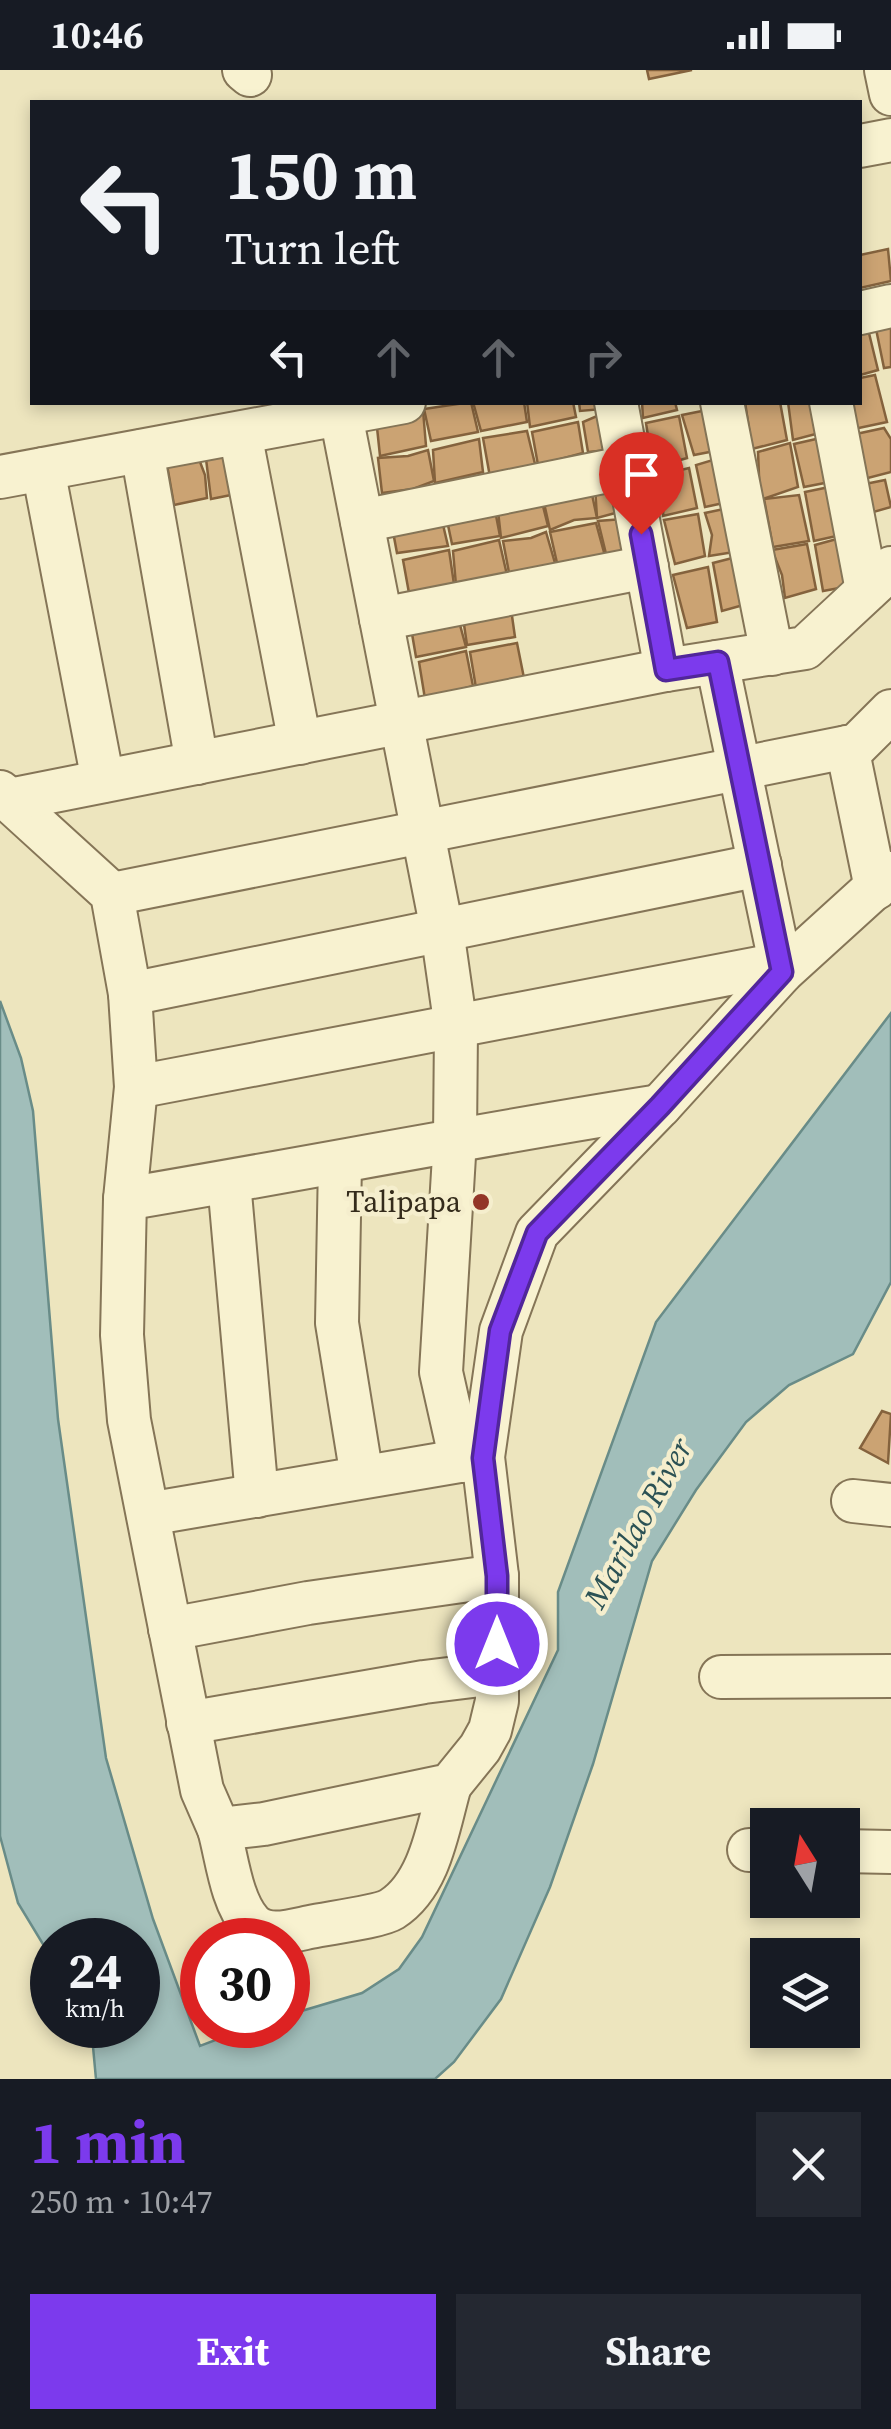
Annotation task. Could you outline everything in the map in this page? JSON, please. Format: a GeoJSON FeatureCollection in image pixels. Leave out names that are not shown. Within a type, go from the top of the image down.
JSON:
{"type":"FeatureCollection","features":[{"type":"Feature","properties":{"kind":"street"},"geometry":{"type":"LineString","coordinates":[[886,70],[891,94]]}},
{"type":"Feature","properties":{"kind":"street"},"geometry":{"type":"LineString","coordinates":[[862,146],[891,140]]}},
{"type":"Feature","properties":{"kind":"street"},"geometry":{"type":"LineString","coordinates":[[862,312],[891,306]]}},
{"type":"Feature","properties":{"kind":"street"},"geometry":{"type":"LineString","coordinates":[[0,477],[389,405]]}},
{"type":"Feature","properties":{"kind":"street"},"geometry":{"type":"LineString","coordinates":[[617,405],[666,670]]}},
{"type":"Feature","properties":{"kind":"street"},"geometry":{"type":"LineString","coordinates":[[723,405],[772,654]]}},
{"type":"Feature","properties":{"kind":"street"},"geometry":{"type":"LineString","coordinates":[[4,796],[103,782],[666,670],[805,648],[879,579],[832,405]]}},
{"type":"Feature","properties":{"kind":"street"},"geometry":{"type":"LineString","coordinates":[[4,796],[112,894],[130,994],[136,1087],[125,1199],[122,1335],[129,1420],[202,1790],[219,1829],[238,1900],[255,1928],[270,1934],[390,1911],[423,1874],[450,1785],[490,1730],[498,1701],[497,1576],[472,1459],[441,1372],[455,1138],[456,1028],[442,930],[341,415]]}},
{"type":"Feature","properties":{"kind":"street"},"geometry":{"type":"LineString","coordinates":[[240,433],[300,742]]}},
{"type":"Feature","properties":{"kind":"street"},"geometry":{"type":"LineString","coordinates":[[142,451],[197,763]]}},
{"type":"Feature","properties":{"kind":"street"},"geometry":{"type":"LineString","coordinates":[[362,521],[628,467]]}},
{"type":"Feature","properties":{"kind":"street"},"geometry":{"type":"LineString","coordinates":[[43,469],[103,782]]}},
{"type":"Feature","properties":{"kind":"street"},"geometry":{"type":"LineString","coordinates":[[381,619],[647,567]]}},
{"type":"Feature","properties":{"kind":"street"},"geometry":{"type":"LineString","coordinates":[[718,662],[781,968]]}},
{"type":"Feature","properties":{"kind":"street"},"geometry":{"type":"LineString","coordinates":[[112,894],[857,745],[891,712]]}},
{"type":"Feature","properties":{"kind":"street"},"geometry":{"type":"LineString","coordinates":[[472,1459],[500,1331],[537,1233],[660,1106],[781,968],[884,880],[847,746]]}},
{"type":"Feature","properties":{"kind":"street"},"geometry":{"type":"LineString","coordinates":[[130,994],[760,865]]}},
{"type":"Feature","properties":{"kind":"street"},"geometry":{"type":"LineString","coordinates":[[136,1087],[781,968]]}},
{"type":"Feature","properties":{"kind":"street"},"geometry":{"type":"LineString","coordinates":[[125,1199],[455,1138],[660,1106]]}},
{"type":"Feature","properties":{"kind":"street"},"geometry":{"type":"LineString","coordinates":[[340,1162],[338,1324],[362,1478]]}},
{"type":"Feature","properties":{"kind":"street"},"geometry":{"type":"LineString","coordinates":[[229,1182],[257,1496]]}},
{"type":"Feature","properties":{"kind":"street"},"geometry":{"type":"LineString","coordinates":[[148,1514],[472,1459]]}},
{"type":"Feature","properties":{"kind":"street"},"geometry":{"type":"LineString","coordinates":[[170,1629],[308,1603],[497,1576]]}},
{"type":"Feature","properties":{"kind":"street"},"geometry":{"type":"LineString","coordinates":[[188,1723],[497,1672]]}},
{"type":"Feature","properties":{"kind":"street"},"geometry":{"type":"LineString","coordinates":[[721,1677],[891,1676]]}},
{"type":"Feature","properties":{"kind":"street"},"geometry":{"type":"LineString","coordinates":[[219,1829],[264,1824],[450,1785]]}},
{"type":"Feature","properties":{"kind":"street"},"geometry":{"type":"LineString","coordinates":[[860,1852],[891,1852]]}},
{"type":"Feature","properties":{"kind":"water"},"geometry":{"type":"Polygon","coordinates":[[[0,1001],[21,1058],[33,1111],[58,1419],[106,1758],[153,1918],[30,1918],[30,1923],[18,1903],[0,1836],[0,1001]]]}},
{"type":"Feature","properties":{"kind":"water","name":"Marilao River"},"geometry":{"type":"Polygon","coordinates":[[[891,1013],[891,1282],[853,1354],[789,1385],[746,1422],[696,1490],[652,1561],[593,1764],[550,1887],[501,1999],[454,2062],[435,2079],[96,2079],[93,2048],[160,2048],[160,1938],[180,1992],[180,2048],[310,2048],[310,2008],[362,1993],[399,1969],[422,1937],[558,1650],[558,1592],[656,1322],[891,1013]]]}},
{"type":"Feature","properties":{"kind":"building"},"geometry":{"type":"Polygon","coordinates":[[[647,70],[692,70],[649,79],[647,70]]]}},
{"type":"Feature","properties":{"kind":"building"},"geometry":{"type":"Polygon","coordinates":[[[888,249],[891,281],[862,288],[862,255],[888,249]]]}},
{"type":"Feature","properties":{"kind":"building"},"geometry":{"type":"Polygon","coordinates":[[[891,322],[891,367],[884,368],[875,324],[891,322]]]}},
{"type":"Feature","properties":{"kind":"building"},"geometry":{"type":"Polygon","coordinates":[[[867,325],[878,370],[862,374],[862,326],[867,325]]]}},
{"type":"Feature","properties":{"kind":"building"},"geometry":{"type":"Polygon","coordinates":[[[875,375],[887,422],[854,429],[851,405],[862,405],[862,378],[875,375]]]}},
{"type":"Feature","properties":{"kind":"building"},"geometry":{"type":"Polygon","coordinates":[[[472,405],[478,432],[431,441],[424,409],[472,405]]]}},
{"type":"Feature","properties":{"kind":"building"},"geometry":{"type":"Polygon","coordinates":[[[474,405],[524,405],[527,422],[481,431],[474,405]]]}},
{"type":"Feature","properties":{"kind":"building"},"geometry":{"type":"Polygon","coordinates":[[[527,405],[574,405],[576,417],[530,427],[527,405]]]}},
{"type":"Feature","properties":{"kind":"building"},"geometry":{"type":"Polygon","coordinates":[[[579,405],[602,405],[603,409],[580,411],[579,405]]]}},
{"type":"Feature","properties":{"kind":"building"},"geometry":{"type":"Polygon","coordinates":[[[642,405],[676,405],[677,410],[643,418],[642,405]]]}},
{"type":"Feature","properties":{"kind":"building"},"geometry":{"type":"Polygon","coordinates":[[[745,405],[781,405],[787,440],[752,449],[745,405]]]}},
{"type":"Feature","properties":{"kind":"building"},"geometry":{"type":"Polygon","coordinates":[[[788,405],[823,405],[827,431],[793,440],[788,405]]]}},
{"type":"Feature","properties":{"kind":"building"},"geometry":{"type":"Polygon","coordinates":[[[717,408],[725,449],[694,455],[682,415],[717,408]]]}},
{"type":"Feature","properties":{"kind":"building"},"geometry":{"type":"Polygon","coordinates":[[[423,410],[426,446],[380,456],[376,418],[423,410]]]}},
{"type":"Feature","properties":{"kind":"building"},"geometry":{"type":"Polygon","coordinates":[[[604,413],[609,450],[588,452],[583,422],[604,413]]]}},
{"type":"Feature","properties":{"kind":"building"},"geometry":{"type":"Polygon","coordinates":[[[679,416],[687,458],[653,468],[646,423],[679,416]]]}},
{"type":"Feature","properties":{"kind":"building"},"geometry":{"type":"Polygon","coordinates":[[[578,422],[583,453],[538,465],[532,432],[578,422]]]}},
{"type":"Feature","properties":{"kind":"building"},"geometry":{"type":"Polygon","coordinates":[[[884,428],[891,439],[891,472],[864,479],[856,434],[884,428]]]}},
{"type":"Feature","properties":{"kind":"building"},"geometry":{"type":"Polygon","coordinates":[[[527,431],[535,464],[490,477],[483,438],[527,431]]]}},
{"type":"Feature","properties":{"kind":"building"},"geometry":{"type":"Polygon","coordinates":[[[825,437],[835,481],[804,487],[794,444],[825,437]]]}},
{"type":"Feature","properties":{"kind":"building"},"geometry":{"type":"Polygon","coordinates":[[[479,439],[483,472],[435,483],[433,450],[479,439]]]}},
{"type":"Feature","properties":{"kind":"building"},"geometry":{"type":"Polygon","coordinates":[[[790,443],[798,487],[760,500],[758,452],[790,443]]]}},
{"type":"Feature","properties":{"kind":"building"},"geometry":{"type":"Polygon","coordinates":[[[236,444],[246,492],[211,499],[205,451],[236,444]]]}},
{"type":"Feature","properties":{"kind":"building"},"geometry":{"type":"Polygon","coordinates":[[[428,450],[434,481],[413,489],[382,493],[378,458],[428,450]]]}},
{"type":"Feature","properties":{"kind":"building"},"geometry":{"type":"Polygon","coordinates":[[[197,454],[205,475],[207,498],[174,505],[166,459],[197,454]]]}},
{"type":"Feature","properties":{"kind":"building"},"geometry":{"type":"Polygon","coordinates":[[[726,456],[733,501],[705,507],[696,465],[726,456]]]}},
{"type":"Feature","properties":{"kind":"building"},"geometry":{"type":"Polygon","coordinates":[[[689,468],[697,508],[663,516],[660,475],[689,468]]]}},
{"type":"Feature","properties":{"kind":"building"},"geometry":{"type":"Polygon","coordinates":[[[885,480],[891,507],[870,513],[865,484],[885,480]]]}},
{"type":"Feature","properties":{"kind":"building"},"geometry":{"type":"Polygon","coordinates":[[[614,482],[619,512],[597,518],[595,486],[614,482]]]}},
{"type":"Feature","properties":{"kind":"building"},"geometry":{"type":"Polygon","coordinates":[[[590,485],[597,518],[574,520],[550,530],[542,494],[590,485]]]}},
{"type":"Feature","properties":{"kind":"building"},"geometry":{"type":"Polygon","coordinates":[[[839,485],[850,533],[814,541],[805,492],[839,485]]]}},
{"type":"Feature","properties":{"kind":"building"},"geometry":{"type":"Polygon","coordinates":[[[540,494],[548,526],[501,538],[497,502],[540,494]]]}},
{"type":"Feature","properties":{"kind":"building"},"geometry":{"type":"Polygon","coordinates":[[[799,495],[809,541],[773,547],[764,499],[799,495]]]}},
{"type":"Feature","properties":{"kind":"building"},"geometry":{"type":"Polygon","coordinates":[[[493,500],[500,536],[452,544],[445,511],[493,500]]]}},
{"type":"Feature","properties":{"kind":"building"},"geometry":{"type":"Polygon","coordinates":[[[738,506],[747,550],[709,556],[712,535],[705,513],[738,506]]]}},
{"type":"Feature","properties":{"kind":"building"},"geometry":{"type":"Polygon","coordinates":[[[440,512],[448,546],[397,553],[391,521],[440,512]]]}},
{"type":"Feature","properties":{"kind":"building"},"geometry":{"type":"Polygon","coordinates":[[[698,514],[705,556],[675,564],[664,520],[698,514]]]}},
{"type":"Feature","properties":{"kind":"building"},"geometry":{"type":"Polygon","coordinates":[[[623,519],[631,550],[607,558],[598,521],[623,519]]]}},
{"type":"Feature","properties":{"kind":"building"},"geometry":{"type":"Polygon","coordinates":[[[596,523],[605,556],[557,563],[550,532],[596,523]]]}},
{"type":"Feature","properties":{"kind":"building"},"geometry":{"type":"Polygon","coordinates":[[[546,532],[557,570],[510,578],[503,541],[546,532]]]}},
{"type":"Feature","properties":{"kind":"building"},"geometry":{"type":"Polygon","coordinates":[[[844,537],[861,584],[823,591],[815,545],[844,537]]]}},
{"type":"Feature","properties":{"kind":"building"},"geometry":{"type":"Polygon","coordinates":[[[499,540],[507,575],[456,585],[453,551],[499,540]]]}},
{"type":"Feature","properties":{"kind":"building"},"geometry":{"type":"Polygon","coordinates":[[[807,544],[816,589],[785,598],[782,575],[772,550],[807,544]]]}},
{"type":"Feature","properties":{"kind":"building"},"geometry":{"type":"Polygon","coordinates":[[[449,550],[454,584],[409,593],[403,560],[449,550]]]}},
{"type":"Feature","properties":{"kind":"building"},"geometry":{"type":"Polygon","coordinates":[[[744,555],[754,602],[722,611],[713,563],[744,555]]]}},
{"type":"Feature","properties":{"kind":"building"},"geometry":{"type":"Polygon","coordinates":[[[708,567],[717,622],[687,628],[673,575],[708,567]]]}},
{"type":"Feature","properties":{"kind":"building"},"geometry":{"type":"Polygon","coordinates":[[[510,602],[515,637],[467,645],[462,611],[510,602]]]}},
{"type":"Feature","properties":{"kind":"building"},"geometry":{"type":"Polygon","coordinates":[[[457,614],[466,647],[416,657],[410,622],[457,614]]]}},
{"type":"Feature","properties":{"kind":"building"},"geometry":{"type":"Polygon","coordinates":[[[517,643],[524,678],[476,688],[470,652],[517,643]]]}},
{"type":"Feature","properties":{"kind":"building"},"geometry":{"type":"Polygon","coordinates":[[[466,651],[473,686],[425,699],[419,662],[466,651]]]}},
{"type":"Feature","properties":{"kind":"building"},"geometry":{"type":"Polygon","coordinates":[[[882,1411],[891,1414],[888,1463],[860,1448],[882,1411]]]}},
{"type":"Feature","properties":{"kind":"place","name":"Talipapa"},"geometry":{"type":"Point","coordinates":[481,1202]}},
{"type":"Feature","properties":{"kind":"route"},"geometry":{"type":"LineString","coordinates":[[497,1644],[497,1576],[483,1458],[500,1331],[537,1233],[782,972],[718,662],[666,670],[641,534]]}}]}
